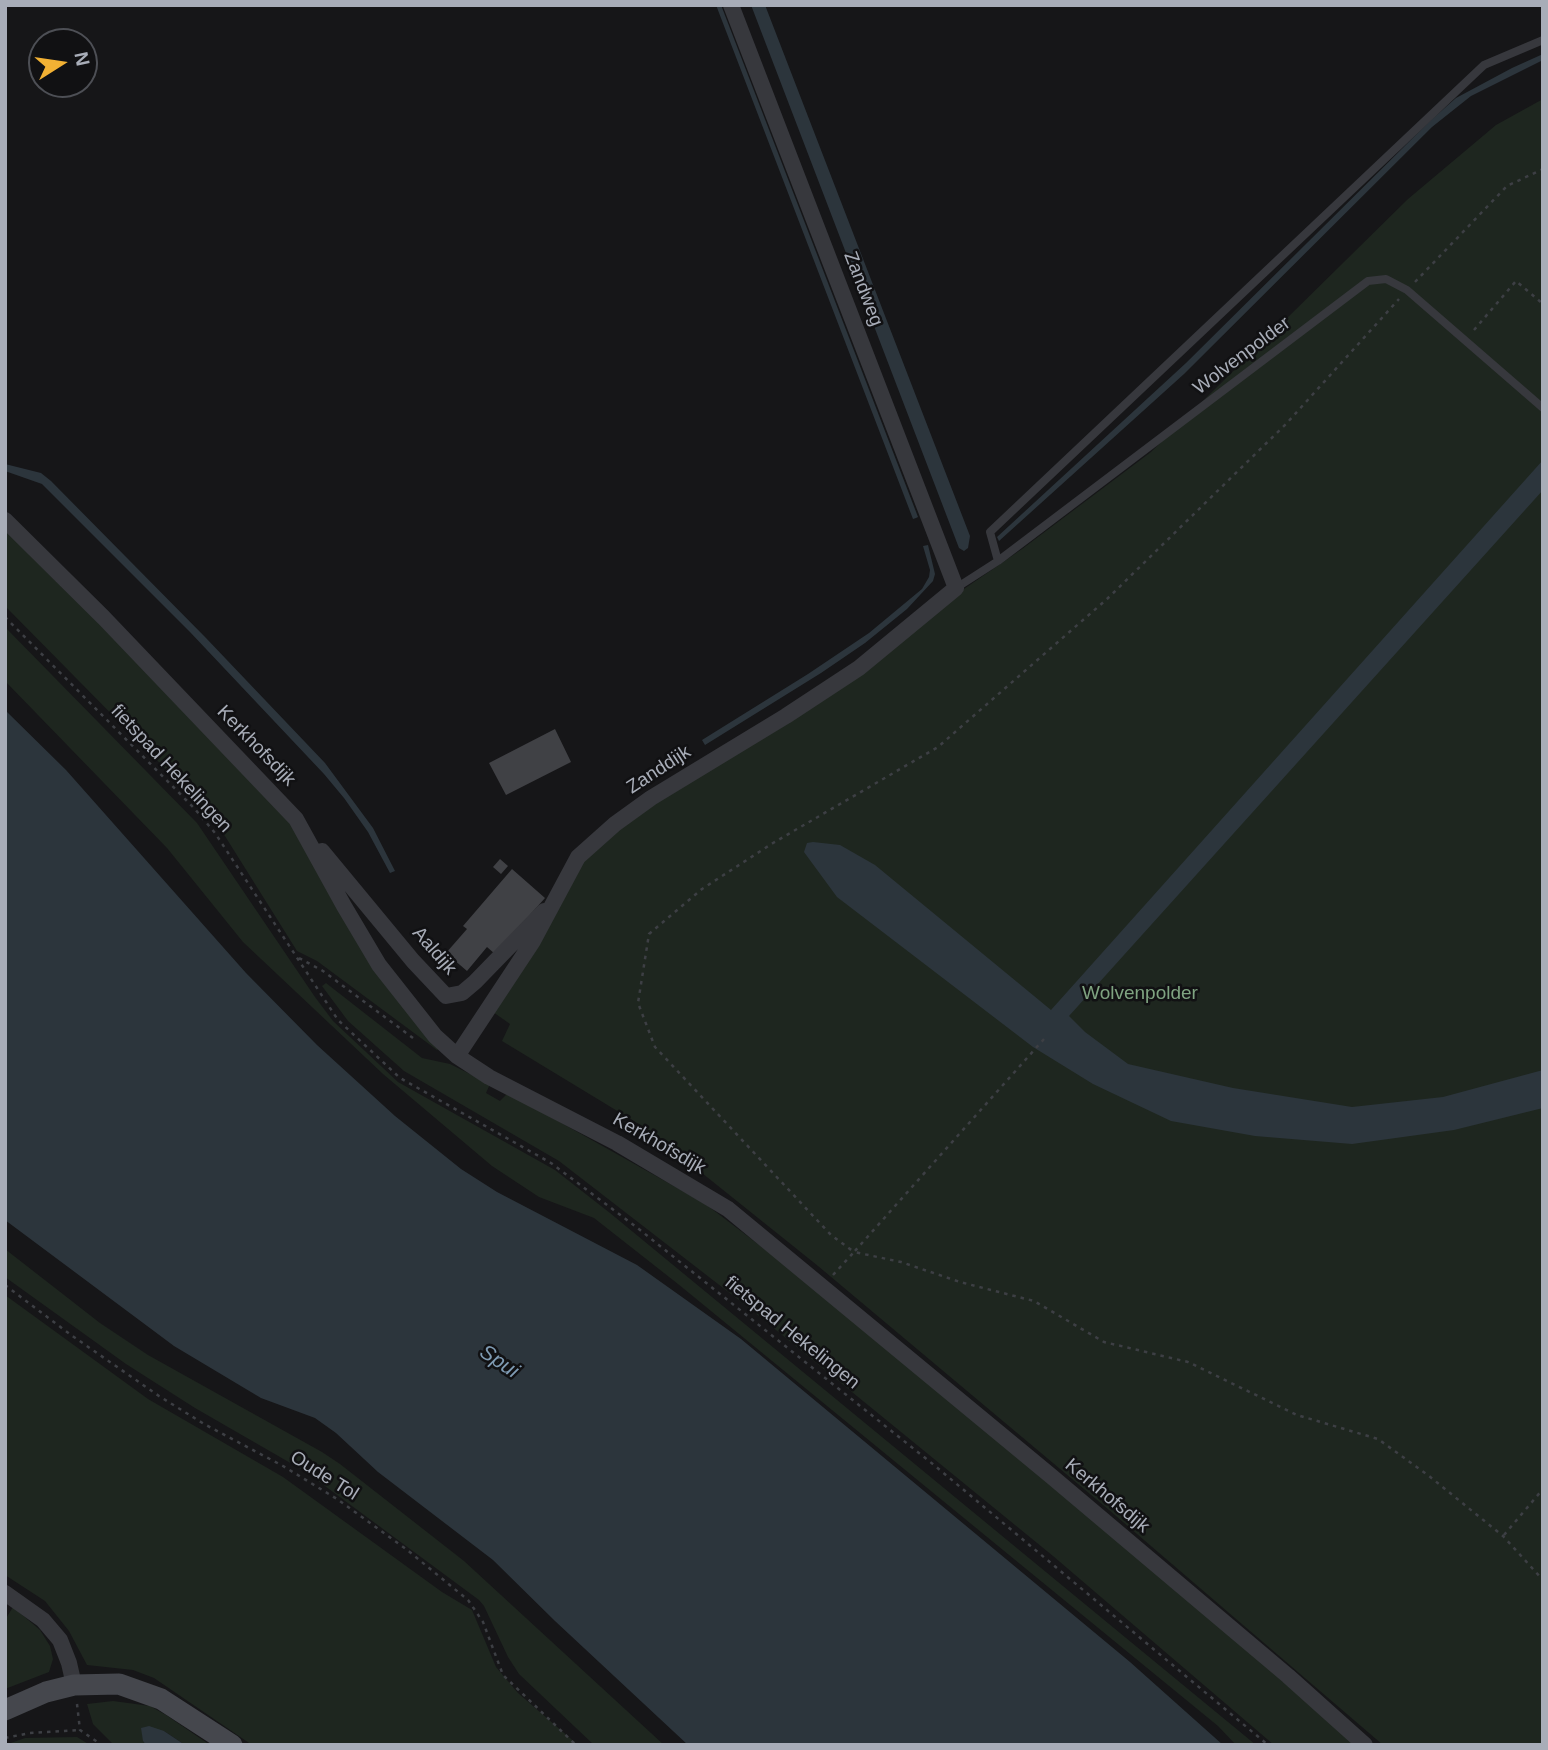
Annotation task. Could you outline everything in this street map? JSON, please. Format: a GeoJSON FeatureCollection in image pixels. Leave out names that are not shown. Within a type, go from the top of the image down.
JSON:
{"type":"FeatureCollection","features":[{"type":"Feature","properties":{"kind":"street","name":"Zandweg"},"geometry":{"type":"LineString","coordinates":[[731,5],[956,588]]}},
{"type":"Feature","properties":{"kind":"street","name":"Kerkhofsdijk"},"geometry":{"type":"LineString","coordinates":[[5,520],[104,618],[296,819],[379,965],[435,1037],[457,1056],[510,1088],[617,1143],[728,1209],[1144,1554],[1365,1745]]}},
{"type":"Feature","properties":{"kind":"street","name":"Zanddijk"},"geometry":{"type":"LineString","coordinates":[[457,1056],[526,953],[578,857],[615,824],[661,792],[859,668],[956,588]]}},
{"type":"Feature","properties":{"kind":"street","name":"Aaldijk"},"geometry":{"type":"LineString","coordinates":[[296,819],[413,961],[446,996],[462,993],[475,982],[556,900]]}},
{"type":"Feature","properties":{"kind":"street"},"geometry":{"type":"LineString","coordinates":[[5,1593],[43,1620],[60,1640],[74,1685]]}},
{"type":"Feature","properties":{"kind":"street"},"geometry":{"type":"LineString","coordinates":[[5,1710],[46,1692],[74,1685],[118,1684],[161,1699],[232,1745]]}},
{"type":"Feature","properties":{"kind":"lane"},"geometry":{"type":"LineString","coordinates":[[998,561],[990,532],[1484,65],[1543,40]]}},
{"type":"Feature","properties":{"kind":"lane","name":"Wolvenpolder"},"geometry":{"type":"LineString","coordinates":[[956,588],[998,561],[1368,281],[1386,279],[1407,290],[1543,408]]}},
{"type":"Feature","properties":{"kind":"path"},"geometry":{"type":"LineString","coordinates":[[1543,169],[1507,186],[1407,290],[1286,424],[1127,580],[938,747],[772,843],[702,889],[649,934],[638,1003],[655,1047],[831,1235],[853,1252],[901,1262],[960,1282],[1034,1301],[1104,1342],[1188,1362],[1297,1415],[1378,1439],[1503,1536],[1543,1580]]}},
{"type":"Feature","properties":{"kind":"path"},"geometry":{"type":"LineString","coordinates":[[1465,341],[1516,281],[1543,304]]}},
{"type":"Feature","properties":{"kind":"path","name":"fietspad Hekelingen"},"geometry":{"type":"LineString","coordinates":[[5,617],[194,808],[215,833],[338,1020],[400,1078],[551,1163],[635,1226],[945,1474],[1268,1745]]}},
{"type":"Feature","properties":{"kind":"path","name":"fietspad Hekelingen"},"geometry":{"type":"LineString","coordinates":[[296,957],[323,971],[423,1045]]}},
{"type":"Feature","properties":{"kind":"path"},"geometry":{"type":"LineString","coordinates":[[823,1286],[1044,1039]]}},
{"type":"Feature","properties":{"kind":"path","name":"Oude Tol"},"geometry":{"type":"LineString","coordinates":[[5,1284],[71,1335],[159,1396],[326,1492],[406,1549],[468,1600],[483,1622],[503,1675],[576,1745]]}},
{"type":"Feature","properties":{"kind":"path"},"geometry":{"type":"LineString","coordinates":[[1503,1536],[1543,1489]]}},
{"type":"Feature","properties":{"kind":"path"},"geometry":{"type":"LineString","coordinates":[[74,1685],[80,1730]]}},
{"type":"Feature","properties":{"kind":"path"},"geometry":{"type":"LineString","coordinates":[[5,1738],[30,1733],[80,1730],[102,1745]]}},
{"type":"Feature","properties":{"kind":"green space","name":"Wolvenpolder"},"geometry":{"type":"Polygon","coordinates":[[[1543,99],[1543,1745],[1383,1745],[818,1266],[647,1129],[502,1041],[510,1024],[493,1012],[580,865],[633,817],[1022,549],[1151,452],[1408,199],[1496,125],[1543,99]]]}},
{"type":"Feature","properties":{"kind":"green space"},"geometry":{"type":"Polygon","coordinates":[[[5,527],[284,812],[440,1047],[437,1050],[317,961],[297,951],[213,817],[5,606],[5,527]]]}},
{"type":"Feature","properties":{"kind":"green space"},"geometry":{"type":"Polygon","coordinates":[[[5,627],[197,823],[333,1021],[398,1082],[555,1170],[1256,1745],[1236,1745],[1218,1726],[594,1218],[539,1197],[492,1166],[383,1074],[243,942],[167,848],[5,681],[5,627]]]}},
{"type":"Feature","properties":{"kind":"green space"},"geometry":{"type":"Polygon","coordinates":[[[326,983],[422,1058],[450,1064],[490,1084],[486,1093],[500,1101],[508,1093],[704,1203],[804,1279],[1067,1494],[1357,1745],[1274,1745],[1053,1556],[749,1308],[559,1161],[404,1071],[348,1021],[322,986],[326,983]]]}},
{"type":"Feature","properties":{"kind":"green space"},"geometry":{"type":"Polygon","coordinates":[[[5,1249],[100,1323],[148,1355],[340,1464],[464,1561],[664,1745],[594,1745],[519,1674],[479,1600],[306,1472],[195,1408],[126,1364],[5,1277],[5,1249]]]}},
{"type":"Feature","properties":{"kind":"green space"},"geometry":{"type":"Polygon","coordinates":[[[5,1295],[148,1399],[283,1477],[442,1592],[472,1610],[496,1667],[518,1693],[578,1745],[252,1745],[154,1678],[133,1670],[87,1665],[69,1631],[45,1601],[5,1575],[5,1295]]]}},
{"type":"Feature","properties":{"kind":"green space"},"geometry":{"type":"Polygon","coordinates":[[[13,1607],[40,1630],[50,1646],[53,1659],[49,1672],[5,1689],[5,1620],[13,1607]]]}},
{"type":"Feature","properties":{"kind":"green space"},"geometry":{"type":"Polygon","coordinates":[[[113,1701],[150,1706],[210,1745],[185,1745],[164,1731],[143,1741],[146,1745],[114,1745],[93,1724],[87,1704],[113,1701]]]}},
{"type":"Feature","properties":{"kind":"green space"},"geometry":{"type":"Polygon","coordinates":[[[77,1737],[90,1745],[5,1745],[25,1738],[77,1737]]]}},
{"type":"Feature","properties":{"kind":"water"},"geometry":{"type":"Polygon","coordinates":[[[716,5],[721,5],[918,517],[916,518],[913,519],[716,5]]]}},
{"type":"Feature","properties":{"kind":"water"},"geometry":{"type":"Polygon","coordinates":[[[751,5],[765,5],[970,536],[968,548],[964,551],[959,548],[751,5]]]}},
{"type":"Feature","properties":{"kind":"water"},"geometry":{"type":"Polygon","coordinates":[[[1543,54],[1543,60],[1471,96],[1432,127],[1184,374],[999,541],[997,537],[1186,363],[1430,121],[1456,98],[1543,54]]]}},
{"type":"Feature","properties":{"kind":"water"},"geometry":{"type":"Polygon","coordinates":[[[1543,460],[1543,490],[1069,1016],[1085,1032],[1128,1064],[1233,1088],[1352,1107],[1443,1097],[1543,1070],[1543,1108],[1454,1130],[1352,1144],[1255,1136],[1171,1121],[1093,1084],[1033,1047],[837,897],[804,852],[807,843],[840,845],[875,865],[1051,1010],[1543,460]]]}},
{"type":"Feature","properties":{"kind":"water"},"geometry":{"type":"Polygon","coordinates":[[[5,464],[41,473],[51,481],[206,638],[325,763],[373,828],[395,871],[390,873],[368,832],[324,774],[190,632],[42,484],[5,471],[5,464]]]}},
{"type":"Feature","properties":{"kind":"water"},"geometry":{"type":"Polygon","coordinates":[[[928,545],[935,574],[933,581],[907,609],[865,643],[821,673],[705,745],[702,740],[869,633],[922,589],[930,570],[923,546],[928,545]]]}},
{"type":"Feature","properties":{"kind":"water","name":"Spui"},"geometry":{"type":"Polygon","coordinates":[[[5,710],[66,770],[246,973],[317,1045],[395,1116],[461,1169],[497,1192],[637,1265],[741,1339],[1130,1662],[1223,1745],[688,1745],[493,1560],[378,1472],[336,1433],[315,1418],[261,1398],[174,1346],[5,1220],[5,710]]]}},
{"type":"Feature","properties":{"kind":"water"},"geometry":{"type":"Polygon","coordinates":[[[149,1726],[164,1731],[185,1745],[146,1745],[141,1728],[149,1726]]]}},
{"type":"Feature","properties":{"kind":"building"},"geometry":{"type":"Polygon","coordinates":[[[555,729],[571,762],[506,795],[489,763],[555,729]]]}},
{"type":"Feature","properties":{"kind":"building"},"geometry":{"type":"Polygon","coordinates":[[[500,859],[508,866],[501,874],[493,867],[500,859]]]}},
{"type":"Feature","properties":{"kind":"building"},"geometry":{"type":"Polygon","coordinates":[[[512,869],[545,898],[495,954],[487,947],[467,971],[446,953],[467,929],[463,926],[512,869]]]}}]}
